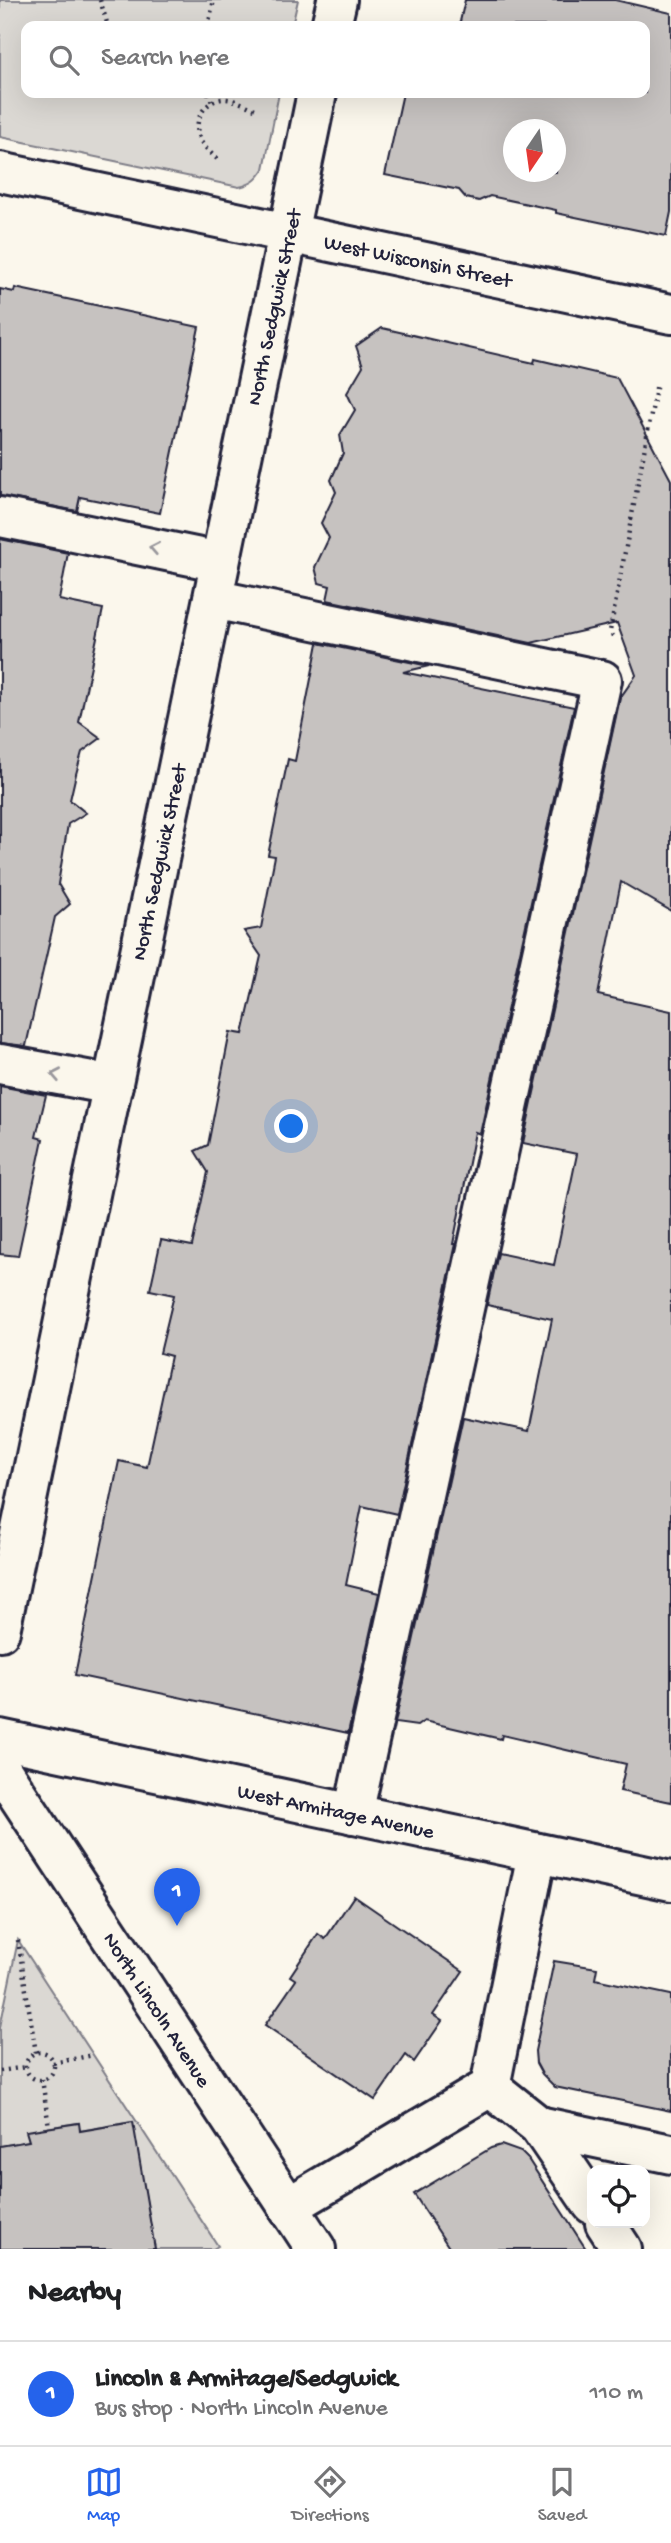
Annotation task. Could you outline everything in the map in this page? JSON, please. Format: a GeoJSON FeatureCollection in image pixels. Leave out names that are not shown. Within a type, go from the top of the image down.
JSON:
{"type":"FeatureCollection","features":[{"type":"Feature","properties":{"kind":"street"},"geometry":{"type":"LineString","coordinates":[[332,21],[337,0]]}},
{"type":"Feature","properties":{"kind":"street","name":"North Sedgwick Street"},"geometry":{"type":"LineString","coordinates":[[0,1631],[316,98]]}},
{"type":"Feature","properties":{"kind":"street","name":"West Wisconsin Street"},"geometry":{"type":"LineString","coordinates":[[0,172],[671,313]]}},
{"type":"Feature","properties":{"kind":"street"},"geometry":{"type":"LineString","coordinates":[[0,517],[220,562]]}},
{"type":"Feature","properties":{"kind":"street"},"geometry":{"type":"LineString","coordinates":[[212,599],[602,680],[354,1814]]}},
{"type":"Feature","properties":{"kind":"street"},"geometry":{"type":"LineString","coordinates":[[0,1064],[113,1085]]}},
{"type":"Feature","properties":{"kind":"street","name":"West Armitage Avenue"},"geometry":{"type":"LineString","coordinates":[[0,1739],[671,1881]]}},
{"type":"Feature","properties":{"kind":"street","name":"North Lincoln Avenue"},"geometry":{"type":"LineString","coordinates":[[0,1768],[316,2249]]}},
{"type":"Feature","properties":{"kind":"street"},"geometry":{"type":"LineString","coordinates":[[288,2207],[490,2087],[537,1853]]}},
{"type":"Feature","properties":{"kind":"street"},"geometry":{"type":"LineString","coordinates":[[490,2087],[539,2126],[587,2197]]}},
{"type":"Feature","properties":{"kind":"street"},"geometry":{"type":"LineString","coordinates":[[539,2126],[671,2154]]}},
{"type":"Feature","properties":{"kind":"street"},"geometry":{"type":"LineString","coordinates":[[608,2228],[622,2249]]}},
{"type":"Feature","properties":{"kind":"path"},"geometry":{"type":"LineString","coordinates":[[100,0],[106,21]]}},
{"type":"Feature","properties":{"kind":"path"},"geometry":{"type":"LineString","coordinates":[[209,21],[215,0]]}},
{"type":"Feature","properties":{"kind":"path"},"geometry":{"type":"LineString","coordinates":[[210,98],[212,102]]}},
{"type":"Feature","properties":{"kind":"path"},"geometry":{"type":"LineString","coordinates":[[218,159],[203,144],[197,126],[205,108],[212,102],[232,100],[255,109]]}},
{"type":"Feature","properties":{"kind":"path"},"geometry":{"type":"LineString","coordinates":[[615,642],[610,631],[657,383]]}},
{"type":"Feature","properties":{"kind":"path"},"geometry":{"type":"LineString","coordinates":[[18,1940],[36,2053]]}},
{"type":"Feature","properties":{"kind":"path"},"geometry":{"type":"LineString","coordinates":[[36,2053],[49,2055],[53,2063],[50,2075],[43,2080],[29,2076],[26,2067],[28,2058],[36,2053]]}},
{"type":"Feature","properties":{"kind":"path"},"geometry":{"type":"LineString","coordinates":[[53,2063],[94,2055]]}},
{"type":"Feature","properties":{"kind":"path"},"geometry":{"type":"LineString","coordinates":[[0,2071],[26,2067]]}},
{"type":"Feature","properties":{"kind":"path"},"geometry":{"type":"LineString","coordinates":[[43,2080],[49,2127]]}},
{"type":"Feature","properties":{"kind":"shaded area"},"geometry":{"type":"Polygon","coordinates":[[[0,0],[298,0],[293,21],[21,21],[21,98],[278,98],[264,169],[254,181],[239,187],[0,137],[0,0]]]}},
{"type":"Feature","properties":{"kind":"shaded area"},"geometry":{"type":"Polygon","coordinates":[[[18,1940],[218,2246],[213,2249],[155,2249],[132,2122],[80,2131],[78,2123],[27,2131],[29,2141],[0,2146],[0,2027],[18,1940]]]}},
{"type":"Feature","properties":{"kind":"building"},"geometry":{"type":"Polygon","coordinates":[[[465,0],[615,0],[671,13],[671,212],[666,236],[490,196],[479,201],[466,198],[459,190],[385,175],[402,98],[650,98],[650,21],[460,21],[465,0]]]}},
{"type":"Feature","properties":{"kind":"building"},"geometry":{"type":"Polygon","coordinates":[[[15,288],[199,327],[160,513],[80,497],[77,511],[0,496],[0,289],[14,292],[15,288]]]}},
{"type":"Feature","properties":{"kind":"building"},"geometry":{"type":"Polygon","coordinates":[[[382,328],[534,363],[535,359],[617,378],[671,480],[671,911],[621,882],[598,995],[671,1011],[671,1802],[620,1791],[626,1764],[502,1735],[501,1739],[424,1721],[417,1726],[395,1723],[463,1417],[529,1431],[552,1319],[487,1305],[498,1253],[554,1265],[577,1154],[523,1143],[620,698],[636,675],[617,623],[531,643],[327,600],[330,586],[319,583],[315,567],[329,538],[321,523],[336,492],[331,480],[343,453],[340,435],[355,410],[347,393],[363,366],[356,346],[382,328]]]}},
{"type":"Feature","properties":{"kind":"building"},"geometry":{"type":"Polygon","coordinates":[[[0,539],[68,553],[59,600],[103,609],[79,722],[101,738],[82,752],[76,774],[70,800],[86,813],[68,824],[58,884],[70,904],[55,917],[26,1046],[0,1043],[0,539]]]}},
{"type":"Feature","properties":{"kind":"building"},"geometry":{"type":"Polygon","coordinates":[[[318,643],[429,666],[403,672],[574,707],[480,1134],[475,1132],[453,1244],[456,1244],[397,1514],[362,1506],[346,1585],[379,1593],[348,1733],[75,1675],[119,1461],[147,1467],[171,1356],[160,1353],[174,1295],[150,1290],[161,1240],[192,1246],[208,1172],[195,1151],[208,1145],[230,1032],[243,1034],[261,956],[244,931],[261,928],[275,856],[268,855],[288,759],[295,761],[318,643]]]}},
{"type":"Feature","properties":{"kind":"building"},"geometry":{"type":"Polygon","coordinates":[[[0,1086],[46,1095],[36,1137],[43,1139],[18,1256],[0,1254],[0,1086]]]}},
{"type":"Feature","properties":{"kind":"building"},"geometry":{"type":"Polygon","coordinates":[[[354,1896],[463,1971],[433,2015],[442,2021],[414,2062],[406,2055],[375,2100],[265,2025],[296,1980],[290,1976],[318,1934],[325,1939],[354,1896]]]}},
{"type":"Feature","properties":{"kind":"building"},"geometry":{"type":"Polygon","coordinates":[[[554,1961],[597,1968],[595,1979],[671,1995],[671,2111],[555,2087],[542,2074],[536,2063],[535,2051],[554,1961]]]}},
{"type":"Feature","properties":{"kind":"building"},"geometry":{"type":"Polygon","coordinates":[[[133,2122],[155,2249],[0,2249],[0,2146],[29,2141],[26,2131],[79,2123],[80,2131],[133,2122]]]}},
{"type":"Feature","properties":{"kind":"building"},"geometry":{"type":"Polygon","coordinates":[[[501,2145],[521,2152],[528,2159],[586,2249],[450,2249],[414,2194],[491,2148],[501,2145]]]}},
{"type":"Feature","properties":{"kind":"place","name":"Lincoln & Armitage/Sedgwick"},"geometry":{"type":"Point","coordinates":[177,1926]}}]}
